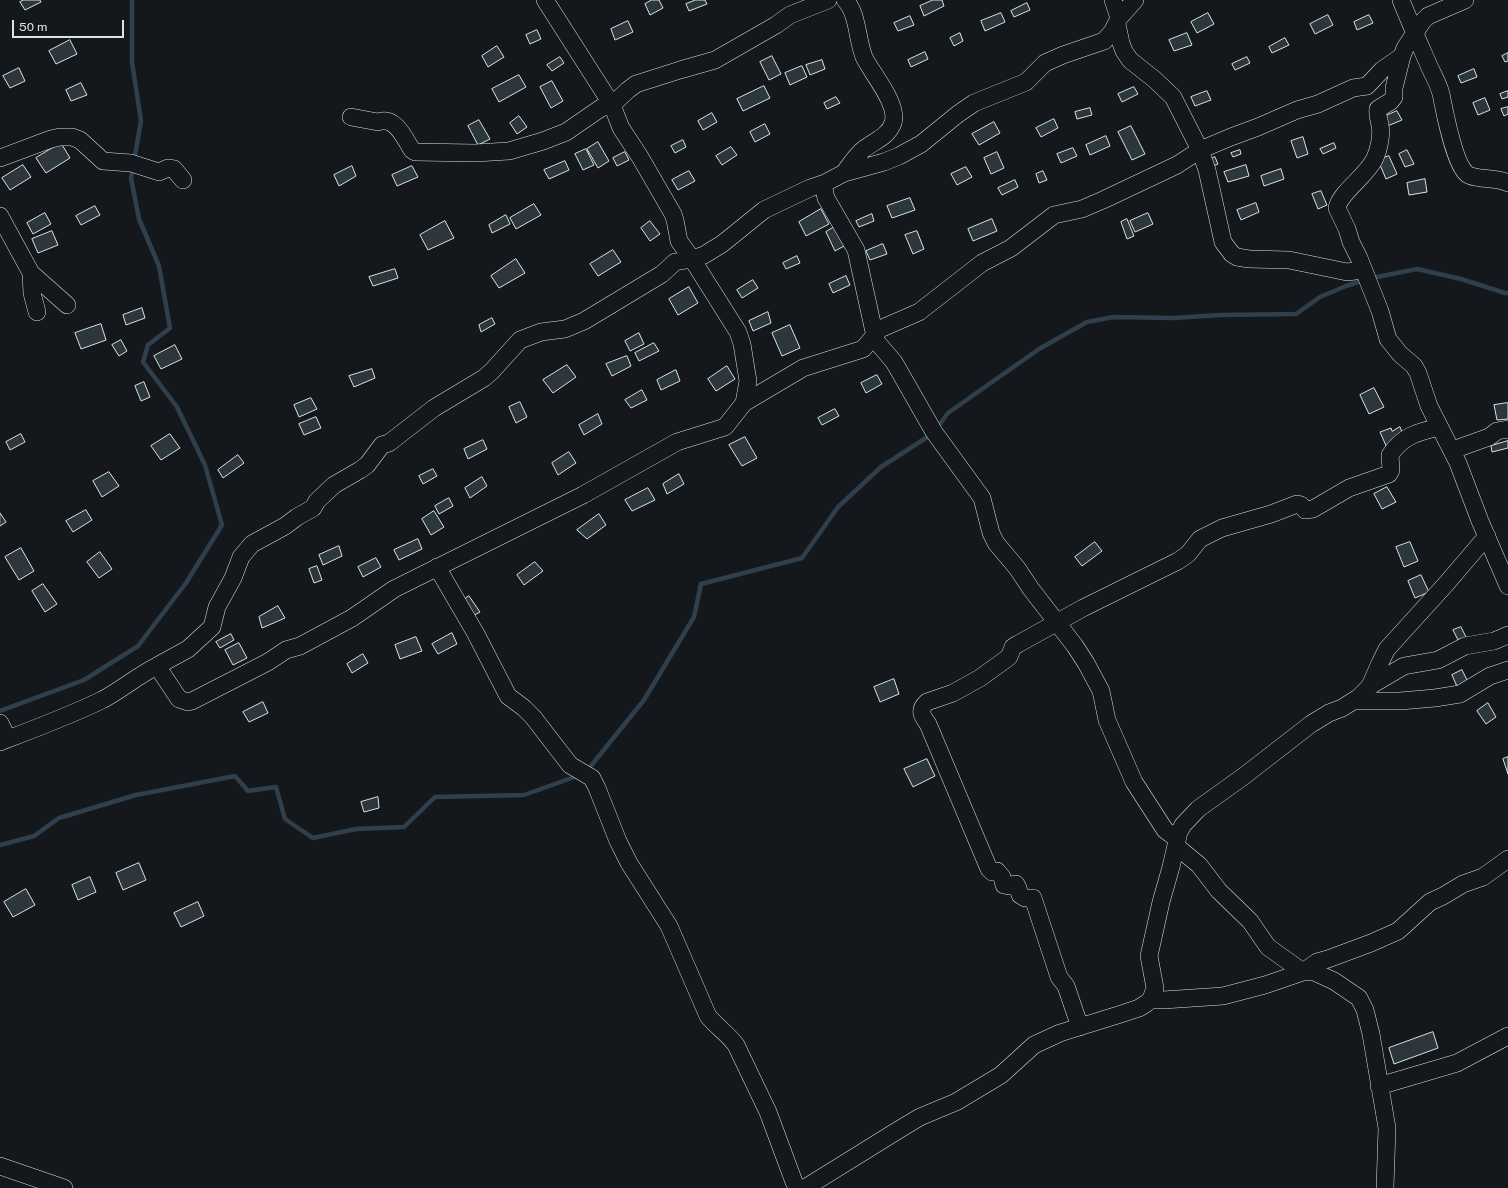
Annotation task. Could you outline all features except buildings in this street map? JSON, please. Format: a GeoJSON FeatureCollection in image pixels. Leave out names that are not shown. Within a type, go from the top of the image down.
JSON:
{"type":"FeatureCollection","features":[{"type":"Feature","properties":{"kind":"street"},"geometry":{"type":"LineString","coordinates":[[545,0],[612,105],[621,128],[640,157],[673,214],[679,241],[738,332],[742,344],[748,381],[744,403]]}},
{"type":"Feature","properties":{"kind":"street"},"geometry":{"type":"LineString","coordinates":[[352,117],[378,122],[382,120],[390,121],[395,125],[412,150],[415,152],[475,153],[509,151],[543,141],[566,132],[601,108],[612,105],[636,84],[715,60],[776,25],[790,15],[828,0]]}},
{"type":"Feature","properties":{"kind":"street"},"geometry":{"type":"LineString","coordinates":[[844,173],[864,149],[881,138],[890,127],[893,118],[891,103],[865,58],[851,7],[845,0]]}},
{"type":"Feature","properties":{"kind":"street"},"geometry":{"type":"LineString","coordinates":[[1113,0],[1124,51],[1130,60],[1154,79],[1173,97],[1200,150],[1207,170],[1224,242],[1232,254],[1237,257],[1249,259],[1289,260],[1347,272],[1363,270]]}},
{"type":"Feature","properties":{"kind":"street"},"geometry":{"type":"LineString","coordinates":[[0,723],[4,740],[22,734],[100,701],[115,693],[143,673],[188,649],[212,627],[217,607],[233,578],[241,557],[252,544],[285,526],[297,516],[313,508],[317,501],[334,485],[355,474],[367,465],[382,445],[389,443],[434,408],[484,378],[520,340],[541,332],[565,329],[584,321],[662,274],[675,262],[704,255],[722,244],[764,210],[844,173],[884,162],[921,144],[974,103],[1026,82],[1041,66],[1051,60],[1104,41],[1135,0]]}},
{"type":"Feature","properties":{"kind":"street"},"geometry":{"type":"LineString","coordinates":[[1401,0],[1440,93],[1453,145],[1463,170],[1472,176],[1495,178],[1508,183]]}},
{"type":"Feature","properties":{"kind":"street"},"geometry":{"type":"LineString","coordinates":[[1465,0],[1428,16],[1422,22],[1405,48],[1394,88],[1394,97],[1391,101],[1378,109],[1377,112],[1380,128],[1378,149],[1374,159],[1367,171],[1337,205],[1337,208],[1345,224],[1350,242],[1359,258],[1380,311],[1388,339],[1400,354],[1414,366],[1418,373],[1429,406],[1452,450],[1508,586]]}},
{"type":"Feature","properties":{"kind":"street"},"geometry":{"type":"LineString","coordinates":[[1104,41],[1124,51]]}},
{"type":"Feature","properties":{"kind":"street"},"geometry":{"type":"LineString","coordinates":[[157,666],[179,699],[188,702],[268,662],[286,650],[300,646],[352,618],[394,589],[583,495],[677,442],[724,427],[744,403],[803,368],[863,349],[880,329],[919,312],[975,268],[1011,248],[1054,214],[1082,208],[1103,200],[1177,165],[1200,150],[1297,110],[1318,104],[1353,88],[1367,86],[1382,70],[1402,56]]}},
{"type":"Feature","properties":{"kind":"street"},"geometry":{"type":"LineString","coordinates":[[0,158],[51,139],[72,137],[80,140],[103,161],[131,163],[159,172],[168,168],[174,169],[183,180]]}},
{"type":"Feature","properties":{"kind":"street"},"geometry":{"type":"LineString","coordinates":[[825,183],[824,189],[826,198],[856,250],[876,341],[894,362],[934,432],[982,498],[991,533],[996,544],[1014,564],[1030,589],[1075,646],[1097,683],[1101,691],[1107,720],[1134,782],[1165,830],[1199,865],[1219,890],[1250,921],[1268,947],[1303,972]]}},
{"type":"Feature","properties":{"kind":"street"},"geometry":{"type":"LineString","coordinates":[[0,216],[31,273],[67,305]]}},
{"type":"Feature","properties":{"kind":"street"},"geometry":{"type":"LineString","coordinates":[[31,273],[32,293],[37,312]]}},
{"type":"Feature","properties":{"kind":"street"},"geometry":{"type":"LineString","coordinates":[[1080,1027],[1066,986],[1059,977],[1033,898],[1022,897],[1016,884],[1009,886],[1004,885],[1002,877],[998,872],[993,872],[990,870],[928,724],[923,718],[921,712],[924,704],[953,693],[980,678],[1009,657],[1013,647],[1057,624],[1083,608],[1178,561],[1188,554],[1200,539],[1222,528],[1271,514],[1297,504],[1301,505],[1305,510],[1313,509],[1342,491],[1389,474],[1391,470],[1390,455],[1407,438],[1416,432],[1439,427]]}},
{"type":"Feature","properties":{"kind":"street"},"geometry":{"type":"LineString","coordinates":[[1452,450],[1489,437],[1497,431],[1508,429]]}},
{"type":"Feature","properties":{"kind":"street"},"geometry":{"type":"LineString","coordinates":[[1370,686],[1387,649],[1487,536]]}},
{"type":"Feature","properties":{"kind":"street"},"geometry":{"type":"LineString","coordinates":[[437,567],[476,634],[508,696],[533,717],[570,766],[592,778],[618,841],[629,863],[669,926],[708,1016],[730,1037],[736,1045],[768,1112],[794,1182],[798,1188]]}},
{"type":"Feature","properties":{"kind":"street"},"geometry":{"type":"LineString","coordinates":[[805,1188],[900,1128],[956,1102],[1001,1075],[1034,1045],[1060,1033],[1139,1008],[1151,999],[1155,988],[1150,965],[1150,951],[1161,902],[1183,825],[1198,809],[1244,776],[1311,724],[1329,713],[1342,708],[1353,701],[1370,686],[1404,666],[1438,660],[1465,646],[1494,641],[1508,635]]}},
{"type":"Feature","properties":{"kind":"street"},"geometry":{"type":"LineString","coordinates":[[1353,701],[1400,701],[1460,694],[1490,676],[1508,670]]}},
{"type":"Feature","properties":{"kind":"street"},"geometry":{"type":"LineString","coordinates":[[1303,972],[1321,960],[1328,959],[1371,943],[1398,931],[1430,902],[1444,896],[1463,884],[1483,877],[1508,859]]}},
{"type":"Feature","properties":{"kind":"street"},"geometry":{"type":"LineString","coordinates":[[1151,999],[1163,1000],[1223,996],[1265,985],[1303,972],[1312,971],[1325,976],[1359,998],[1365,1010],[1371,1034],[1387,1128],[1385,1188]]}},
{"type":"Feature","properties":{"kind":"street"},"geometry":{"type":"LineString","coordinates":[[1379,1086],[1457,1063],[1508,1036]]}},
{"type":"Feature","properties":{"kind":"street"},"geometry":{"type":"LineString","coordinates":[[0,1166],[64,1188]]}},
{"type":"Feature","properties":{"kind":"waterway"},"geometry":{"type":"LineString","coordinates":[[0,711],[84,680],[138,646],[186,583],[222,525],[205,465],[177,407],[143,362],[148,345],[170,328],[159,266],[139,219],[131,178],[141,121],[132,62],[132,0]]}},
{"type":"Feature","properties":{"kind":"waterway"},"geometry":{"type":"LineString","coordinates":[[937,428],[948,413],[1039,349],[1087,322],[1113,317],[1173,318],[1220,315],[1296,314],[1320,297],[1346,286],[1367,279],[1417,269],[1461,279],[1508,293]]}},
{"type":"Feature","properties":{"kind":"waterway"},"geometry":{"type":"LineString","coordinates":[[586,772],[644,700],[694,617],[701,584],[802,558],[838,507],[881,467],[932,434]]}},
{"type":"Feature","properties":{"kind":"waterway"},"geometry":{"type":"LineString","coordinates":[[0,845],[34,836],[59,818],[136,795],[235,776],[248,791],[276,787],[285,819],[313,838],[356,829],[404,827],[435,797],[524,795],[580,775]]}}]}
